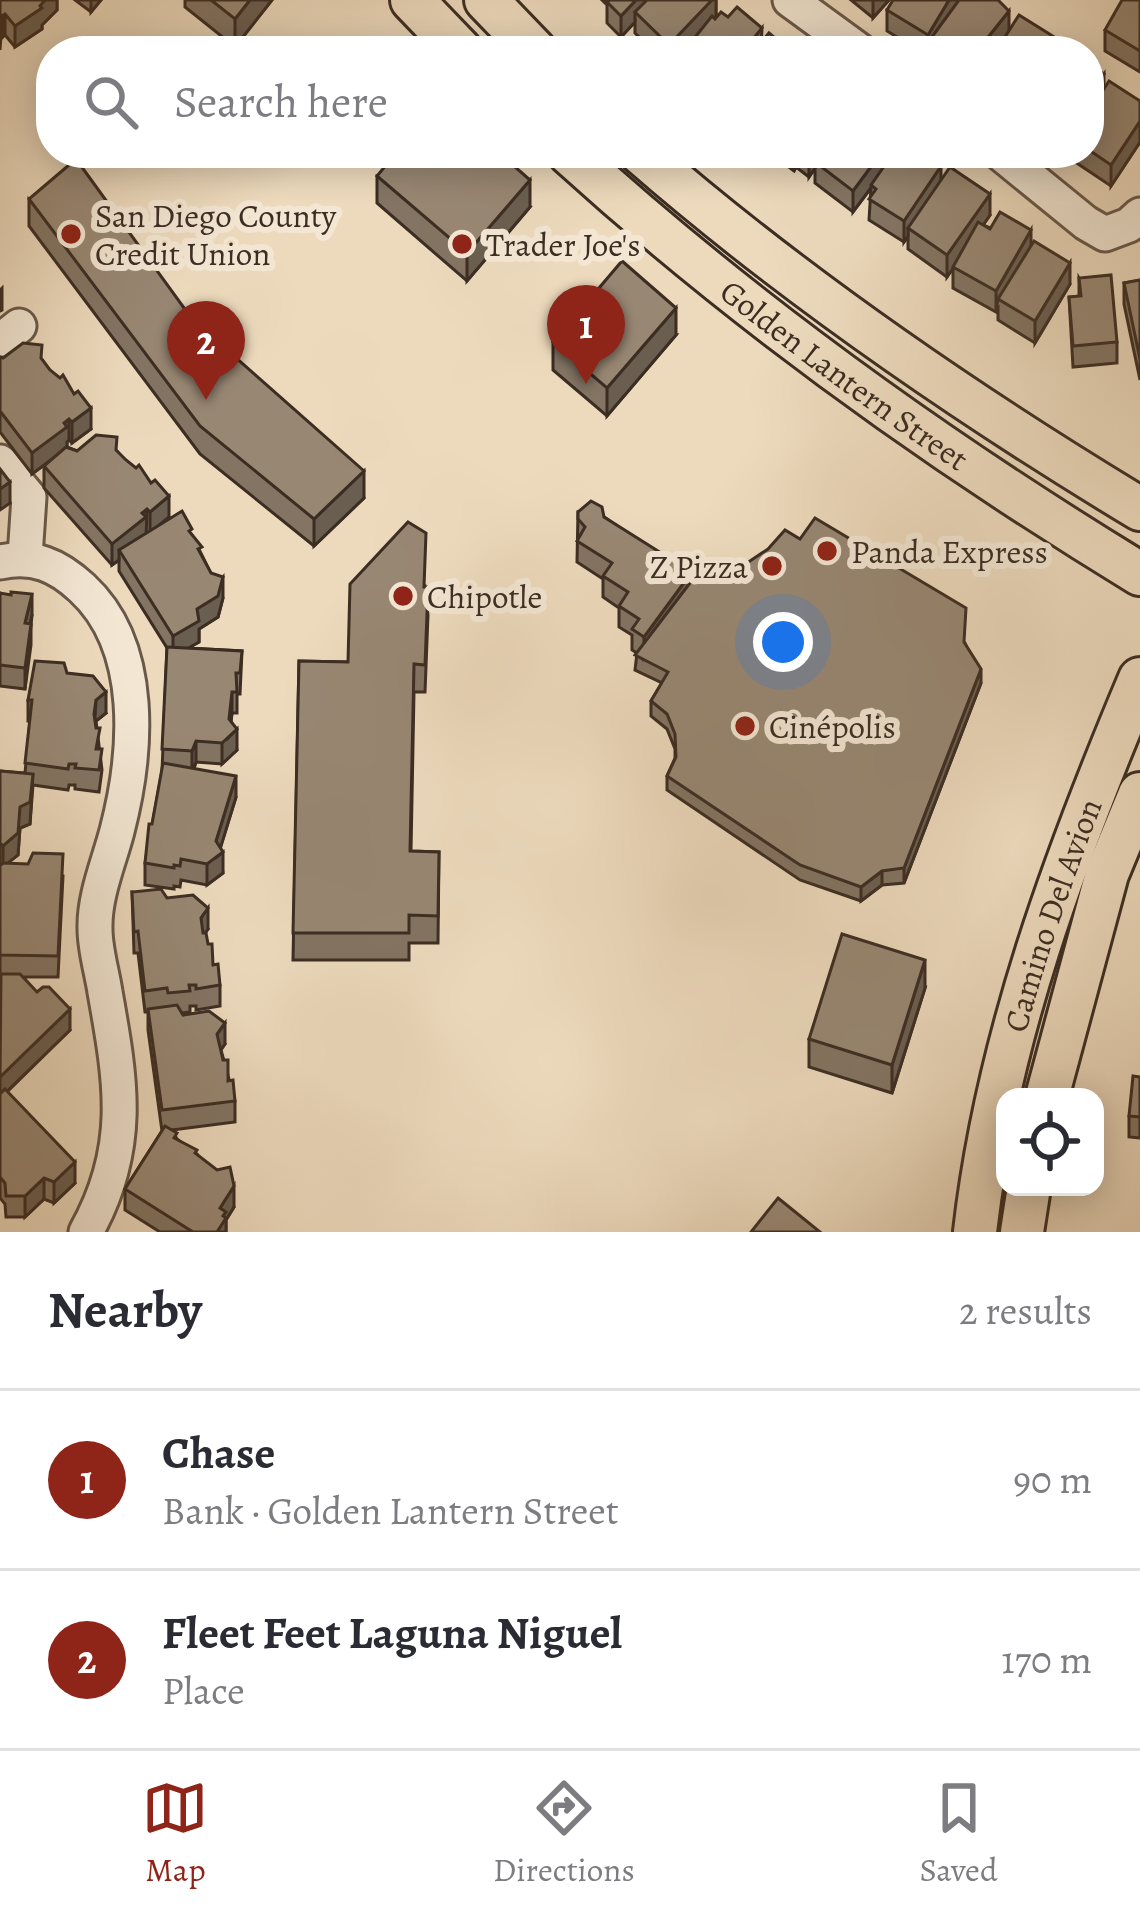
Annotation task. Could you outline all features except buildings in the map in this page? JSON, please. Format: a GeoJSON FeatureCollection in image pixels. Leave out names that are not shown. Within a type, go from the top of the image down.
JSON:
{"type":"FeatureCollection","features":[{"type":"Feature","properties":{"kind":"main road"},"geometry":{"type":"LineString","coordinates":[[412,0],[447,36]]}},
{"type":"Feature","properties":{"kind":"main road"},"geometry":{"type":"LineString","coordinates":[[499,5],[523,36]]}},
{"type":"Feature","properties":{"kind":"main road","name":"Golden Lantern Street"},"geometry":{"type":"LineString","coordinates":[[587,168],[736,296],[962,458],[1140,574]]}},
{"type":"Feature","properties":{"kind":"main road","name":"Golden Lantern Street"},"geometry":{"type":"LineString","coordinates":[[658,168],[884,342],[1012,431],[1140,509]]}},
{"type":"Feature","properties":{"kind":"main road","name":"Camino Del Avion"},"geometry":{"type":"LineString","coordinates":[[975,1232],[982,1168],[1031,963],[1092,793],[1140,679]]}},
{"type":"Feature","properties":{"kind":"main road","name":"Camino Del Avion"},"geometry":{"type":"LineString","coordinates":[[1049,1088],[1107,874],[1140,794]]}},
{"type":"Feature","properties":{"kind":"main road"},"geometry":{"type":"LineString","coordinates":[[1022,1232],[1028,1196]]}},
{"type":"Feature","properties":{"kind":"street"},"geometry":{"type":"LineString","coordinates":[[790,0],[839,36]]}},
{"type":"Feature","properties":{"kind":"street"},"geometry":{"type":"LineString","coordinates":[[1018,168],[1106,234],[1130,225],[1140,215]]}},
{"type":"Feature","properties":{"kind":"street"},"geometry":{"type":"LineString","coordinates":[[0,462],[29,497],[13,560],[62,570],[91,597],[118,636],[129,680],[127,771],[94,927],[122,1101],[120,1141],[111,1177],[86,1232]]}},
{"type":"Feature","properties":{"kind":"place","name":"San Diego County Credit Union"},"geometry":{"type":"Point","coordinates":[71,234]}},
{"type":"Feature","properties":{"kind":"place","name":"Trader Joe's"},"geometry":{"type":"Point","coordinates":[462,244]}},
{"type":"Feature","properties":{"kind":"place","name":"Chase"},"geometry":{"type":"Point","coordinates":[586,384]}},
{"type":"Feature","properties":{"kind":"place","name":"Fleet Feet Laguna Niguel"},"geometry":{"type":"Point","coordinates":[206,400]}},
{"type":"Feature","properties":{"kind":"place","name":"Panda Express"},"geometry":{"type":"Point","coordinates":[827,551]}},
{"type":"Feature","properties":{"kind":"place","name":"Z Pizza"},"geometry":{"type":"Point","coordinates":[772,566]}},
{"type":"Feature","properties":{"kind":"place","name":"Chipotle"},"geometry":{"type":"Point","coordinates":[403,596]}},
{"type":"Feature","properties":{"kind":"place","name":"Cinépolis"},"geometry":{"type":"Point","coordinates":[745,726]}}]}
